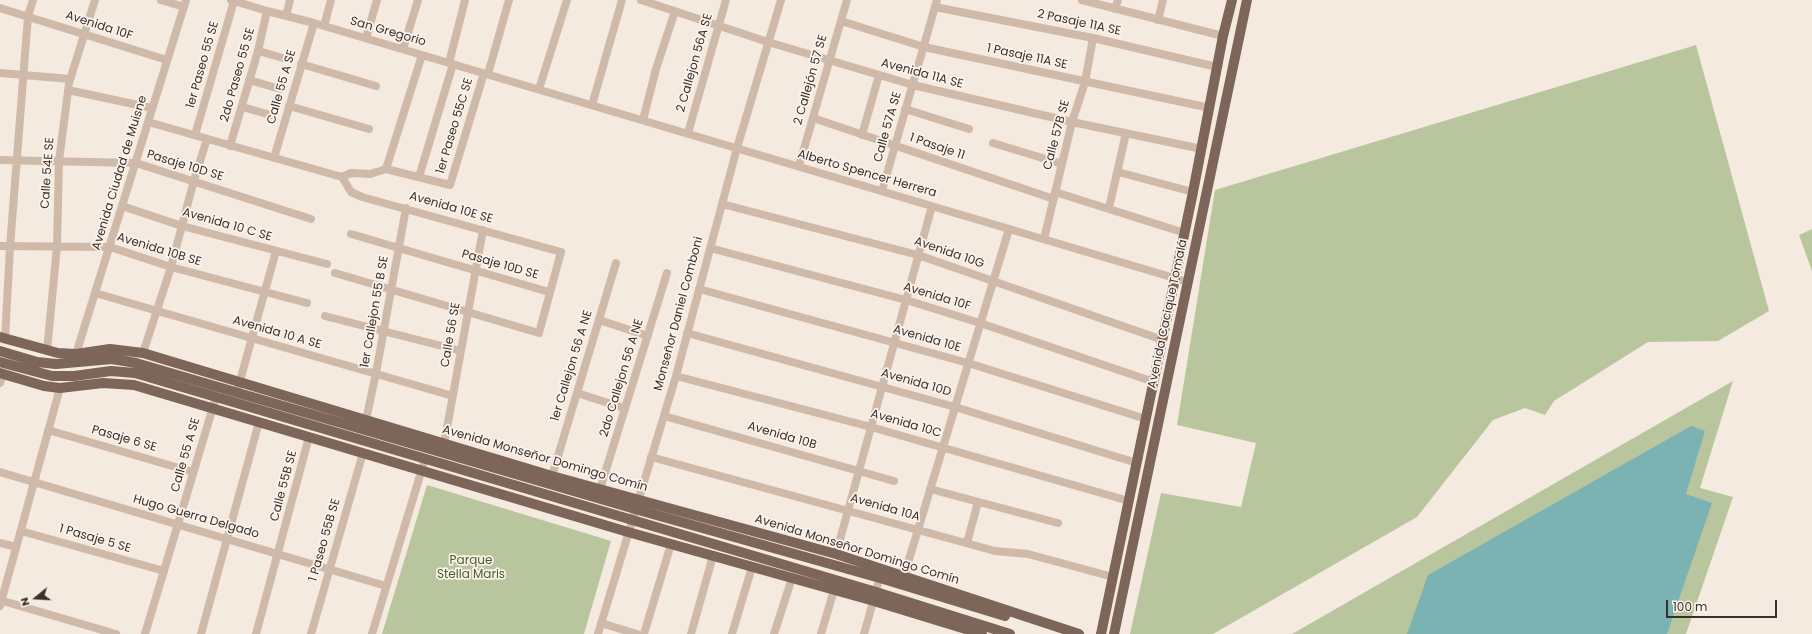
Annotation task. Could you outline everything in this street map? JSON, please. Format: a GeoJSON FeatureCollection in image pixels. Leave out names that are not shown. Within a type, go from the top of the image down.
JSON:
{"type":"FeatureCollection","features":[{"type":"Feature","properties":{"kind":"main road","name":"Avenida Cacique Tomalá"},"geometry":{"type":"LineString","coordinates":[[1100,634],[1163,340],[1202,149],[1223,36],[1232,0]]}},
{"type":"Feature","properties":{"kind":"main road","name":"Avenida Cacique Tomalá"},"geometry":{"type":"LineString","coordinates":[[1114,634],[1247,0]]}},
{"type":"Feature","properties":{"kind":"main road","name":"Avenida Monseñor Domingo Comín"},"geometry":{"type":"LineString","coordinates":[[3,338],[47,351],[76,354],[110,349],[143,353],[238,387],[636,505],[881,574],[1062,634]]}},
{"type":"Feature","properties":{"kind":"main road","name":"Avenida Monseñor Domingo Comín"},"geometry":{"type":"LineString","coordinates":[[0,350],[37,362],[56,364],[112,359],[136,363],[238,387],[366,420],[600,489],[636,505],[836,554],[881,574],[904,576],[1079,634]]}},
{"type":"Feature","properties":{"kind":"main road"},"geometry":{"type":"LineString","coordinates":[[0,362],[52,376],[74,376],[111,371],[135,373],[632,520],[875,596],[1010,634]]}},
{"type":"Feature","properties":{"kind":"main road"},"geometry":{"type":"LineString","coordinates":[[1,377],[60,388],[102,383],[134,385],[628,532],[834,590],[875,596],[982,634]]}},
{"type":"Feature","properties":{"kind":"street"},"geometry":{"type":"LineString","coordinates":[[3,338],[28,16],[33,0]]}},
{"type":"Feature","properties":{"kind":"street","name":"Calle 54E SE"},"geometry":{"type":"LineString","coordinates":[[47,351],[57,246],[59,161],[68,90],[70,79],[95,0]]}},
{"type":"Feature","properties":{"kind":"street"},"geometry":{"type":"LineString","coordinates":[[161,0],[185,3]]}},
{"type":"Feature","properties":{"kind":"street","name":"San Gregorio"},"geometry":{"type":"LineString","coordinates":[[232,0],[245,2],[267,11],[314,23],[539,89]]}},
{"type":"Feature","properties":{"kind":"street","name":"1er Paseo 55 SE"},"geometry":{"type":"LineString","coordinates":[[195,135],[232,0]]}},
{"type":"Feature","properties":{"kind":"street"},"geometry":{"type":"LineString","coordinates":[[286,16],[290,0]]}},
{"type":"Feature","properties":{"kind":"street"},"geometry":{"type":"LineString","coordinates":[[324,26],[331,0]]}},
{"type":"Feature","properties":{"kind":"street"},"geometry":{"type":"LineString","coordinates":[[366,38],[377,0]]}},
{"type":"Feature","properties":{"kind":"street"},"geometry":{"type":"LineString","coordinates":[[403,49],[418,0]]}},
{"type":"Feature","properties":{"kind":"street"},"geometry":{"type":"LineString","coordinates":[[419,176],[451,63],[465,0]]}},
{"type":"Feature","properties":{"kind":"street","name":"1er Paseo 55C SE"},"geometry":{"type":"LineString","coordinates":[[450,185],[510,0]]}},
{"type":"Feature","properties":{"kind":"street"},"geometry":{"type":"LineString","coordinates":[[539,89],[567,0]]}},
{"type":"Feature","properties":{"kind":"street"},"geometry":{"type":"LineString","coordinates":[[592,105],[622,0]]}},
{"type":"Feature","properties":{"kind":"street","name":"Avenida 11A SE"},"geometry":{"type":"LineString","coordinates":[[641,0],[768,42],[912,85],[1072,122],[1202,149]]}},
{"type":"Feature","properties":{"kind":"street","name":"2 Callejon 56A SE"},"geometry":{"type":"LineString","coordinates":[[688,134],[726,0]]}},
{"type":"Feature","properties":{"kind":"street","name":"Monseñor Daniel Comboni"},"geometry":{"type":"LineString","coordinates":[[598,634],[676,376],[737,148],[781,0]]}},
{"type":"Feature","properties":{"kind":"street","name":"2 Callejón 57 SE"},"geometry":{"type":"LineString","coordinates":[[799,166],[847,0]]}},
{"type":"Feature","properties":{"kind":"street"},"geometry":{"type":"LineString","coordinates":[[1082,0],[1223,36]]}},
{"type":"Feature","properties":{"kind":"street"},"geometry":{"type":"LineString","coordinates":[[1115,9],[1118,0]]}},
{"type":"Feature","properties":{"kind":"street"},"geometry":{"type":"LineString","coordinates":[[1158,20],[1163,0]]}},
{"type":"Feature","properties":{"kind":"street","name":"Avenida Ciudad de Muisne"},"geometry":{"type":"LineString","coordinates":[[76,354],[185,3]]}},
{"type":"Feature","properties":{"kind":"street","name":"2 Pasaje 11A SE"},"geometry":{"type":"LineString","coordinates":[[936,3],[1217,67]]}},
{"type":"Feature","properties":{"kind":"street","name":"Calle 57A SE"},"geometry":{"type":"LineString","coordinates":[[882,191],[936,3]]}},
{"type":"Feature","properties":{"kind":"street","name":"Avenida 10F"},"geometry":{"type":"LineString","coordinates":[[0,8],[167,60]]}},
{"type":"Feature","properties":{"kind":"street","name":"2do Paseo 55 SE"},"geometry":{"type":"LineString","coordinates":[[230,146],[258,51],[267,11]]}},
{"type":"Feature","properties":{"kind":"street"},"geometry":{"type":"LineString","coordinates":[[643,120],[656,69],[675,11]]}},
{"type":"Feature","properties":{"kind":"street","name":"1 Pasaje 11A SE"},"geometry":{"type":"LineString","coordinates":[[841,21],[924,47],[1210,108]]}},
{"type":"Feature","properties":{"kind":"street","name":"Calle 55 A SE"},"geometry":{"type":"LineString","coordinates":[[274,158],[314,23]]}},
{"type":"Feature","properties":{"kind":"street","name":"Calle 57B SE"},"geometry":{"type":"LineString","coordinates":[[1044,239],[1072,122],[1084,82],[1093,38]]}},
{"type":"Feature","properties":{"kind":"street"},"geometry":{"type":"LineString","coordinates":[[258,51],[283,58]]}},
{"type":"Feature","properties":{"kind":"street"},"geometry":{"type":"LineString","coordinates":[[386,169],[422,55]]}},
{"type":"Feature","properties":{"kind":"street"},"geometry":{"type":"LineString","coordinates":[[301,64],[376,86]]}},
{"type":"Feature","properties":{"kind":"street"},"geometry":{"type":"LineString","coordinates":[[0,73],[70,79]]}},
{"type":"Feature","properties":{"kind":"street"},"geometry":{"type":"LineString","coordinates":[[862,135],[879,75]]}},
{"type":"Feature","properties":{"kind":"street"},"geometry":{"type":"LineString","coordinates":[[249,80],[280,89]]}},
{"type":"Feature","properties":{"kind":"street","name":"Alberto Spencer Herrera"},"geometry":{"type":"LineString","coordinates":[[539,89],[1188,282]]}},
{"type":"Feature","properties":{"kind":"street"},"geometry":{"type":"LineString","coordinates":[[68,90],[152,108]]}},
{"type":"Feature","properties":{"kind":"street"},"geometry":{"type":"LineString","coordinates":[[289,106],[369,129]]}},
{"type":"Feature","properties":{"kind":"street"},"geometry":{"type":"LineString","coordinates":[[242,107],[271,115]]}},
{"type":"Feature","properties":{"kind":"street"},"geometry":{"type":"LineString","coordinates":[[905,109],[969,129]]}},
{"type":"Feature","properties":{"kind":"street","name":"1 Pasaje 11"},"geometry":{"type":"LineString","coordinates":[[813,118],[895,146],[1054,195],[1109,208],[1185,233]]}},
{"type":"Feature","properties":{"kind":"street","name":"Avenida 10E SE"},"geometry":{"type":"LineString","coordinates":[[148,122],[342,177],[351,173],[370,174],[386,169],[419,176],[450,185]]}},
{"type":"Feature","properties":{"kind":"street"},"geometry":{"type":"LineString","coordinates":[[1109,208],[1126,133]]}},
{"type":"Feature","properties":{"kind":"street"},"geometry":{"type":"LineString","coordinates":[[143,353],[171,267],[194,180],[207,139]]}},
{"type":"Feature","properties":{"kind":"street"},"geometry":{"type":"LineString","coordinates":[[993,143],[1062,164]]}},
{"type":"Feature","properties":{"kind":"street","name":"Pasaje 10D SE"},"geometry":{"type":"LineString","coordinates":[[0,160],[17,162],[59,161],[136,163],[194,180],[311,219]]}},
{"type":"Feature","properties":{"kind":"street"},"geometry":{"type":"LineString","coordinates":[[1118,172],[1193,192]]}},
{"type":"Feature","properties":{"kind":"street","name":"Avenida 10E SE"},"geometry":{"type":"LineString","coordinates":[[342,177],[351,192],[362,197],[561,252],[549,292]]}},
{"type":"Feature","properties":{"kind":"street","name":"Avenida 10G"},"geometry":{"type":"LineString","coordinates":[[722,204],[918,254],[1163,340]]}},
{"type":"Feature","properties":{"kind":"street","name":"Avenida 10 C SE"},"geometry":{"type":"LineString","coordinates":[[122,206],[182,226],[276,252],[327,264]]}},
{"type":"Feature","properties":{"kind":"street"},"geometry":{"type":"LineString","coordinates":[[836,554],[932,206]]}},
{"type":"Feature","properties":{"kind":"street","name":"1er Callejon 55 B SE"},"geometry":{"type":"LineString","coordinates":[[366,420],[384,332],[406,208]]}},
{"type":"Feature","properties":{"kind":"street"},"geometry":{"type":"LineString","coordinates":[[904,576],[1009,228]]}},
{"type":"Feature","properties":{"kind":"street","name":"Calle 56 SE"},"geometry":{"type":"LineString","coordinates":[[444,444],[483,230]]}},
{"type":"Feature","properties":{"kind":"street","name":"Pasaje 10D SE"},"geometry":{"type":"LineString","coordinates":[[351,234],[549,292]]}},
{"type":"Feature","properties":{"kind":"street","name":"Avenida 10B SE"},"geometry":{"type":"LineString","coordinates":[[0,246],[110,247],[171,267],[264,293],[307,303]]}},
{"type":"Feature","properties":{"kind":"street","name":"Avenida 10F"},"geometry":{"type":"LineString","coordinates":[[710,248],[906,300],[980,323],[1154,382]]}},
{"type":"Feature","properties":{"kind":"street"},"geometry":{"type":"LineString","coordinates":[[238,387],[276,252]]}},
{"type":"Feature","properties":{"kind":"street","name":"1er Callejon 56 A NE"},"geometry":{"type":"LineString","coordinates":[[552,476],[616,263]]}},
{"type":"Feature","properties":{"kind":"street"},"geometry":{"type":"LineString","coordinates":[[335,273],[538,333],[549,292]]}},
{"type":"Feature","properties":{"kind":"street","name":"2do Callejon 56 A NE"},"geometry":{"type":"LineString","coordinates":[[600,489],[624,408],[668,273]]}},
{"type":"Feature","properties":{"kind":"street","name":"Avenida 10E"},"geometry":{"type":"LineString","coordinates":[[699,289],[968,363],[1146,419]]}},
{"type":"Feature","properties":{"kind":"street","name":"Avenida 10 A SE"},"geometry":{"type":"LineString","coordinates":[[95,293],[453,396]]}},
{"type":"Feature","properties":{"kind":"street"},"geometry":{"type":"LineString","coordinates":[[325,316],[461,351]]}},
{"type":"Feature","properties":{"kind":"street"},"geometry":{"type":"LineString","coordinates":[[599,320],[648,336]]}},
{"type":"Feature","properties":{"kind":"street","name":"Avenida 10D"},"geometry":{"type":"LineString","coordinates":[[687,333],[955,407],[1137,463]]}},
{"type":"Feature","properties":{"kind":"street","name":"Avenida 10C"},"geometry":{"type":"LineString","coordinates":[[676,376],[871,427],[1129,501]]}},
{"type":"Feature","properties":{"kind":"street"},"geometry":{"type":"LineString","coordinates":[[60,388],[0,603],[116,634]]}},
{"type":"Feature","properties":{"kind":"street"},"geometry":{"type":"LineString","coordinates":[[577,393],[624,408]]}},
{"type":"Feature","properties":{"kind":"street","name":"Calle 55 A SE"},"geometry":{"type":"LineString","coordinates":[[145,634],[216,397]]}},
{"type":"Feature","properties":{"kind":"street","name":"Avenida 10B"},"geometry":{"type":"LineString","coordinates":[[664,416],[894,481]]}},
{"type":"Feature","properties":{"kind":"street"},"geometry":{"type":"LineString","coordinates":[[201,634],[259,422]]}},
{"type":"Feature","properties":{"kind":"street","name":"Pasaje 6 SE"},"geometry":{"type":"LineString","coordinates":[[48,430],[193,472]]}},
{"type":"Feature","properties":{"kind":"street","name":"Calle 55B SE"},"geometry":{"type":"LineString","coordinates":[[256,634],[309,437]]}},
{"type":"Feature","properties":{"kind":"street","name":"1 Paseo 55B SE"},"geometry":{"type":"LineString","coordinates":[[311,634],[363,453]]}},
{"type":"Feature","properties":{"kind":"street","name":"Avenida 10A"},"geometry":{"type":"LineString","coordinates":[[651,457],[995,551],[1028,554],[1113,577]]}},
{"type":"Feature","properties":{"kind":"street"},"geometry":{"type":"LineString","coordinates":[[372,634],[425,459]]}},
{"type":"Feature","properties":{"kind":"street","name":"Hugo Guerra Delgado"},"geometry":{"type":"LineString","coordinates":[[0,472],[386,586]]}},
{"type":"Feature","properties":{"kind":"street"},"geometry":{"type":"LineString","coordinates":[[930,489],[1058,523]]}},
{"type":"Feature","properties":{"kind":"street"},"geometry":{"type":"LineString","coordinates":[[967,543],[978,502]]}},
{"type":"Feature","properties":{"kind":"street","name":"1 Pasaje 5 SE"},"geometry":{"type":"LineString","coordinates":[[21,531],[164,571]]}},
{"type":"Feature","properties":{"kind":"street"},"geometry":{"type":"LineString","coordinates":[[0,543],[16,547]]}},
{"type":"Feature","properties":{"kind":"street"},"geometry":{"type":"LineString","coordinates":[[644,634],[671,544]]}},
{"type":"Feature","properties":{"kind":"street"},"geometry":{"type":"LineString","coordinates":[[691,634],[713,556]]}},
{"type":"Feature","properties":{"kind":"street"},"geometry":{"type":"LineString","coordinates":[[732,634],[752,567]]}},
{"type":"Feature","properties":{"kind":"street"},"geometry":{"type":"LineString","coordinates":[[864,634],[881,574]]}},
{"type":"Feature","properties":{"kind":"street"},"geometry":{"type":"LineString","coordinates":[[774,634],[792,578]]}},
{"type":"Feature","properties":{"kind":"street"},"geometry":{"type":"LineString","coordinates":[[822,634],[834,590]]}},
{"type":"Feature","properties":{"kind":"street"},"geometry":{"type":"LineString","coordinates":[[601,623],[637,634]]}},
{"type":"Feature","properties":{"kind":"green space"},"geometry":{"type":"Polygon","coordinates":[[[1696,45],[1769,311],[1718,341],[1648,342],[1554,401],[1545,415],[1525,408],[1493,420],[1417,517],[1213,634],[1130,634],[1161,493],[1241,507],[1256,443],[1177,425],[1215,190],[1696,45]]]}},
{"type":"Feature","properties":{"kind":"green space"},"geometry":{"type":"Polygon","coordinates":[[[1812,229],[1812,271],[1799,235],[1812,229]]]}},
{"type":"Feature","properties":{"kind":"green space"},"geometry":{"type":"Polygon","coordinates":[[[1733,381],[1700,488],[1733,497],[1686,634],[1292,634],[1733,381]]]}},
{"type":"Feature","properties":{"kind":"green space","name":"Parque Stella Maris"},"geometry":{"type":"Polygon","coordinates":[[[427,485],[611,541],[584,634],[382,634],[427,485]]]}},
{"type":"Feature","properties":{"kind":"water"},"geometry":{"type":"Polygon","coordinates":[[[1691,426],[1705,431],[1686,494],[1712,503],[1667,634],[1407,634],[1428,575],[1691,426]]]}}]}
